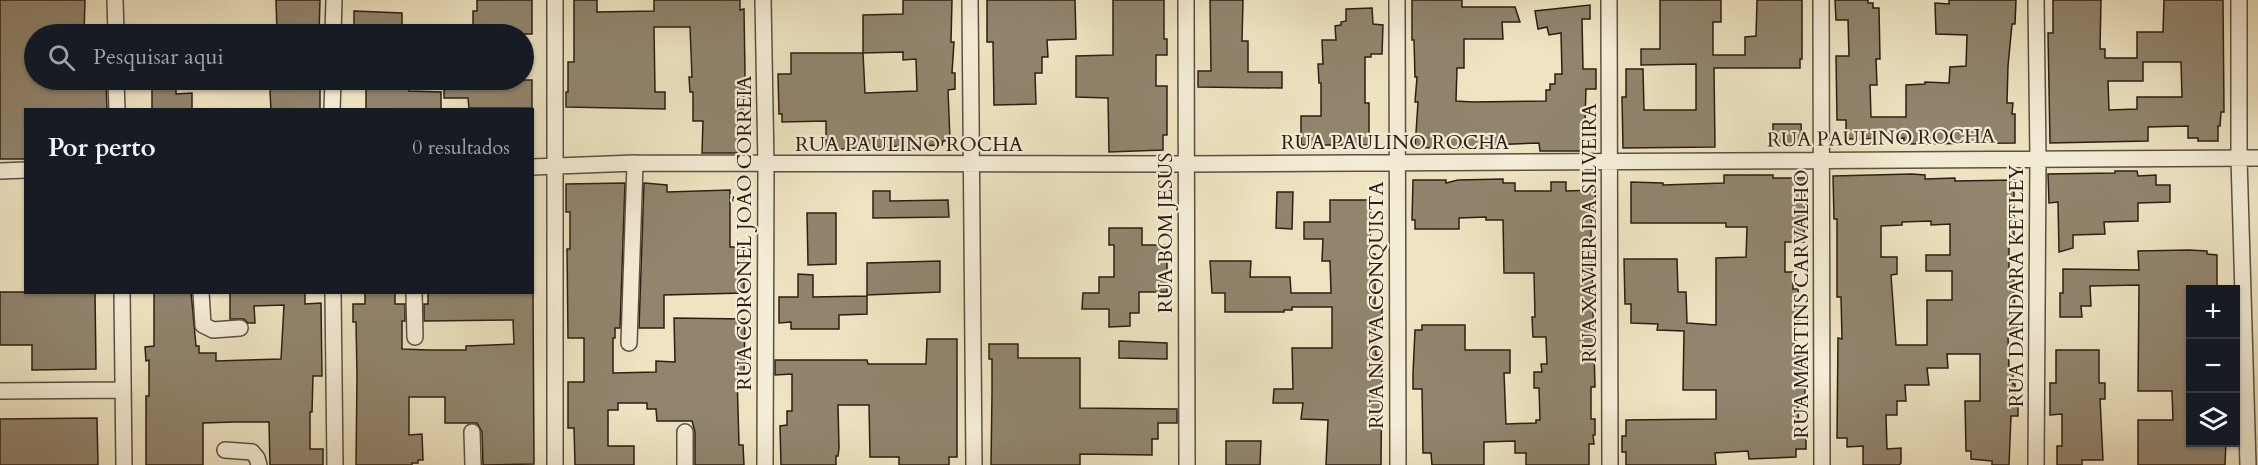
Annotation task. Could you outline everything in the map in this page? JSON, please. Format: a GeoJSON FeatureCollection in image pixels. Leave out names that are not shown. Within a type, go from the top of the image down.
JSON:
{"type":"FeatureCollection","features":[{"type":"Feature","properties":{"kind":"street"},"geometry":{"type":"LineString","coordinates":[[115,0],[116,24]]}},
{"type":"Feature","properties":{"kind":"street"},"geometry":{"type":"LineString","coordinates":[[333,24],[334,0]]}},
{"type":"Feature","properties":{"kind":"street"},"geometry":{"type":"LineString","coordinates":[[555,0],[555,465]]}},
{"type":"Feature","properties":{"kind":"street","name":"RUA CORONEL JOÃO CORREIA"},"geometry":{"type":"LineString","coordinates":[[764,0],[765,465]]}},
{"type":"Feature","properties":{"kind":"street"},"geometry":{"type":"LineString","coordinates":[[970,0],[974,465]]}},
{"type":"Feature","properties":{"kind":"street","name":"RUA BOM JESUS"},"geometry":{"type":"LineString","coordinates":[[1186,0],[1187,465]]}},
{"type":"Feature","properties":{"kind":"street","name":"RUA NOVA CONQUISTA"},"geometry":{"type":"LineString","coordinates":[[1397,0],[1398,465]]}},
{"type":"Feature","properties":{"kind":"street","name":"RUA XAVIER DA SILVEIRA"},"geometry":{"type":"LineString","coordinates":[[1609,0],[1610,465]]}},
{"type":"Feature","properties":{"kind":"street","name":"RUA MARTINS CARVALHO"},"geometry":{"type":"LineString","coordinates":[[1821,0],[1822,465]]}},
{"type":"Feature","properties":{"kind":"street","name":"RUA DANDARA KETLEY"},"geometry":{"type":"LineString","coordinates":[[2036,0],[2038,158],[2036,465]]}},
{"type":"Feature","properties":{"kind":"street"},"geometry":{"type":"LineString","coordinates":[[2240,0],[2239,158],[2248,465]]}},
{"type":"Feature","properties":{"kind":"street"},"geometry":{"type":"LineString","coordinates":[[116,90],[117,108]]}},
{"type":"Feature","properties":{"kind":"street"},"geometry":{"type":"LineString","coordinates":[[332,108],[333,90]]}},
{"type":"Feature","properties":{"kind":"street","name":"RUA PAULINO ROCHA"},"geometry":{"type":"LineString","coordinates":[[534,167],[635,163],[766,165],[1610,163],[2258,158]]}},
{"type":"Feature","properties":{"kind":"street"},"geometry":{"type":"LineString","coordinates":[[629,343],[635,163]]}},
{"type":"Feature","properties":{"kind":"street"},"geometry":{"type":"LineString","coordinates":[[0,171],[24,170]]}},
{"type":"Feature","properties":{"kind":"street"},"geometry":{"type":"LineString","coordinates":[[122,294],[124,465]]}},
{"type":"Feature","properties":{"kind":"street"},"geometry":{"type":"LineString","coordinates":[[201,294],[203,326],[213,330],[240,328]]}},
{"type":"Feature","properties":{"kind":"street"},"geometry":{"type":"LineString","coordinates":[[333,294],[335,465]]}},
{"type":"Feature","properties":{"kind":"street"},"geometry":{"type":"LineString","coordinates":[[414,294],[415,336]]}},
{"type":"Feature","properties":{"kind":"street"},"geometry":{"type":"LineString","coordinates":[[0,391],[123,390]]}},
{"type":"Feature","properties":{"kind":"street"},"geometry":{"type":"LineString","coordinates":[[472,432],[473,465]]}},
{"type":"Feature","properties":{"kind":"street"},"geometry":{"type":"LineString","coordinates":[[685,432],[685,465]]}},
{"type":"Feature","properties":{"kind":"street"},"geometry":{"type":"LineString","coordinates":[[225,450],[252,452],[259,465]]}},
{"type":"Feature","properties":{"kind":"building"},"geometry":{"type":"Polygon","coordinates":[[[0,0],[85,0],[84,24],[24,24],[24,90],[106,90],[107,108],[24,108],[24,159],[0,159],[0,0]]]}},
{"type":"Feature","properties":{"kind":"building"},"geometry":{"type":"Polygon","coordinates":[[[276,0],[320,0],[319,24],[277,24],[276,0]]]}},
{"type":"Feature","properties":{"kind":"building"},"geometry":{"type":"Polygon","coordinates":[[[477,0],[532,0],[532,24],[473,24],[473,11],[477,11],[477,0]]]}},
{"type":"Feature","properties":{"kind":"building"},"geometry":{"type":"Polygon","coordinates":[[[574,0],[597,0],[597,12],[654,11],[654,0],[740,0],[740,10],[744,9],[745,74],[743,109],[739,109],[739,153],[702,153],[703,121],[693,121],[693,92],[690,92],[689,77],[692,77],[690,27],[654,27],[655,92],[665,92],[665,109],[566,107],[568,62],[574,62],[574,0]]]}},
{"type":"Feature","properties":{"kind":"building"},"geometry":{"type":"Polygon","coordinates":[[[903,0],[952,0],[951,42],[954,42],[952,73],[955,73],[955,89],[948,90],[950,140],[943,141],[942,145],[916,146],[916,149],[900,149],[900,146],[826,150],[826,121],[782,122],[782,114],[779,114],[778,74],[791,74],[791,53],[863,53],[863,15],[903,14],[903,0]],[[903,52],[863,53],[865,93],[917,91],[916,59],[903,60],[903,52]]]}},
{"type":"Feature","properties":{"kind":"building"},"geometry":{"type":"Polygon","coordinates":[[[987,0],[1075,0],[1076,39],[1047,40],[1048,57],[1042,57],[1042,73],[1035,73],[1036,104],[994,105],[993,42],[987,42],[987,0]]]}},
{"type":"Feature","properties":{"kind":"building"},"geometry":{"type":"Polygon","coordinates":[[[1113,0],[1164,0],[1164,39],[1167,39],[1167,55],[1156,55],[1156,86],[1167,86],[1167,135],[1163,135],[1163,150],[1109,152],[1108,98],[1076,97],[1076,56],[1113,55],[1113,0]]]}},
{"type":"Feature","properties":{"kind":"building"},"geometry":{"type":"Polygon","coordinates":[[[1210,0],[1243,0],[1242,41],[1248,41],[1248,72],[1282,72],[1282,88],[1198,87],[1198,71],[1211,71],[1210,0]]]}},
{"type":"Feature","properties":{"kind":"building"},"geometry":{"type":"Polygon","coordinates":[[[1412,0],[1462,0],[1462,7],[1515,7],[1520,22],[1502,22],[1503,39],[1464,39],[1464,68],[1457,68],[1456,101],[1473,102],[1546,101],[1546,90],[1550,90],[1550,84],[1555,84],[1555,74],[1562,74],[1561,33],[1549,35],[1547,27],[1538,29],[1535,11],[1590,5],[1590,19],[1582,19],[1583,69],[1596,69],[1596,89],[1586,89],[1584,151],[1540,151],[1539,143],[1489,145],[1489,147],[1415,148],[1418,102],[1415,102],[1417,77],[1415,77],[1414,40],[1412,40],[1412,0]]]}},
{"type":"Feature","properties":{"kind":"building"},"geometry":{"type":"Polygon","coordinates":[[[1660,0],[1721,0],[1721,22],[1713,22],[1713,55],[1745,55],[1745,37],[1756,36],[1757,0],[1802,0],[1800,68],[1714,68],[1715,147],[1623,148],[1622,97],[1626,97],[1626,69],[1643,69],[1644,110],[1696,110],[1696,64],[1641,65],[1641,49],[1660,49],[1660,0]]]}},
{"type":"Feature","properties":{"kind":"building"},"geometry":{"type":"Polygon","coordinates":[[[1835,0],[1868,0],[1868,3],[1873,3],[1873,8],[1879,8],[1880,59],[1876,59],[1877,85],[1870,85],[1871,117],[1906,117],[1906,85],[1925,84],[1925,82],[1949,83],[1950,67],[1966,66],[1967,35],[1936,34],[1935,3],[1949,4],[1949,0],[2016,0],[2015,24],[2012,24],[2008,66],[2007,103],[2013,103],[2015,143],[1904,144],[1904,138],[1846,139],[1846,120],[1837,120],[1836,56],[1849,56],[1848,20],[1836,20],[1835,0]]]}},
{"type":"Feature","properties":{"kind":"building"},"geometry":{"type":"Polygon","coordinates":[[[2053,0],[2101,0],[2100,49],[2105,49],[2105,58],[2137,58],[2137,32],[2163,32],[2164,0],[2223,0],[2224,112],[2221,112],[2220,126],[2218,126],[2218,141],[2198,141],[2198,138],[2188,138],[2188,126],[2148,127],[2148,141],[2050,143],[2048,33],[2053,33],[2053,0]],[[2143,62],[2143,81],[2108,81],[2109,110],[2137,109],[2137,97],[2182,97],[2181,62],[2143,62]]]}},
{"type":"Feature","properties":{"kind":"building"},"geometry":{"type":"Polygon","coordinates":[[[1372,8],[1373,24],[1383,25],[1382,54],[1371,54],[1371,57],[1365,57],[1365,103],[1369,103],[1369,145],[1301,145],[1301,116],[1321,116],[1321,83],[1319,83],[1318,64],[1323,64],[1322,40],[1336,40],[1335,26],[1346,21],[1346,9],[1372,8]]]}},
{"type":"Feature","properties":{"kind":"building"},"geometry":{"type":"Polygon","coordinates":[[[354,11],[402,13],[402,24],[354,24],[354,11]]]}},
{"type":"Feature","properties":{"kind":"building"},"geometry":{"type":"Polygon","coordinates":[[[152,90],[176,90],[176,94],[192,93],[192,108],[152,108],[152,90]]]}},
{"type":"Feature","properties":{"kind":"building"},"geometry":{"type":"Polygon","coordinates":[[[270,90],[320,90],[320,108],[271,108],[270,90]]]}},
{"type":"Feature","properties":{"kind":"building"},"geometry":{"type":"Polygon","coordinates":[[[366,90],[441,92],[441,108],[366,108],[366,90]]]}},
{"type":"Feature","properties":{"kind":"building"},"geometry":{"type":"Polygon","coordinates":[[[444,90],[532,90],[532,108],[469,108],[468,98],[444,98],[444,90]]]}},
{"type":"Feature","properties":{"kind":"building"},"geometry":{"type":"Polygon","coordinates":[[[1773,124],[1801,124],[1802,145],[1773,145],[1773,124]]]}},
{"type":"Feature","properties":{"kind":"building"},"geometry":{"type":"Polygon","coordinates":[[[2115,171],[2137,171],[2138,176],[2156,175],[2156,185],[2170,185],[2170,202],[2138,203],[2138,221],[2104,222],[2105,234],[2073,235],[2073,248],[2059,252],[2058,202],[2049,203],[2048,174],[2115,173],[2115,171]]]}},
{"type":"Feature","properties":{"kind":"building"},"geometry":{"type":"Polygon","coordinates":[[[1912,174],[1925,175],[1925,179],[1955,178],[1955,181],[2014,180],[2014,239],[2009,239],[2009,279],[2014,279],[2017,336],[2008,336],[2009,368],[2013,368],[2018,416],[2011,416],[2009,465],[1992,465],[1992,461],[1971,459],[1971,451],[1966,451],[1965,401],[1980,401],[1980,354],[1947,354],[1948,368],[1927,368],[1929,385],[1905,385],[1906,401],[1897,401],[1897,415],[1886,415],[1887,449],[1901,448],[1899,465],[1863,465],[1863,446],[1847,447],[1847,438],[1837,438],[1838,338],[1842,339],[1841,297],[1837,297],[1837,219],[1834,219],[1833,176],[1912,174]],[[1931,221],[1902,222],[1902,225],[1881,226],[1881,257],[1897,257],[1897,274],[1891,275],[1896,345],[1927,345],[1927,300],[1952,300],[1952,271],[1926,271],[1926,255],[1950,255],[1950,224],[1931,225],[1931,221]]]}},
{"type":"Feature","properties":{"kind":"building"},"geometry":{"type":"Polygon","coordinates":[[[1724,175],[1773,175],[1773,178],[1805,178],[1804,242],[1785,242],[1785,272],[1793,272],[1793,289],[1798,289],[1800,321],[1793,321],[1795,356],[1805,355],[1805,406],[1798,406],[1799,434],[1806,434],[1806,449],[1796,449],[1796,457],[1749,459],[1748,451],[1715,453],[1716,465],[1626,465],[1626,452],[1622,452],[1622,436],[1626,436],[1626,420],[1716,419],[1716,390],[1683,390],[1684,331],[1657,330],[1658,324],[1631,323],[1631,304],[1625,304],[1624,259],[1677,259],[1678,292],[1686,292],[1687,323],[1716,325],[1716,258],[1746,257],[1747,227],[1726,227],[1726,223],[1631,223],[1631,182],[1663,183],[1663,185],[1724,183],[1724,175]]]}},
{"type":"Feature","properties":{"kind":"building"},"geometry":{"type":"Polygon","coordinates":[[[1503,179],[1503,183],[1515,183],[1515,191],[1551,191],[1551,182],[1566,182],[1566,191],[1595,190],[1596,207],[1592,207],[1591,232],[1595,387],[1591,387],[1591,419],[1595,419],[1595,435],[1593,435],[1594,444],[1589,444],[1589,465],[1526,465],[1526,453],[1515,453],[1515,441],[1484,442],[1484,465],[1432,465],[1431,453],[1423,453],[1422,389],[1413,389],[1415,330],[1422,330],[1422,325],[1465,325],[1465,350],[1510,350],[1510,373],[1504,373],[1506,424],[1536,423],[1536,420],[1540,420],[1539,388],[1534,388],[1534,372],[1542,372],[1541,364],[1547,364],[1546,337],[1533,337],[1534,273],[1504,273],[1503,220],[1486,220],[1486,217],[1459,218],[1459,229],[1415,229],[1415,220],[1412,220],[1413,180],[1446,180],[1446,183],[1458,180],[1503,179]]]}},
{"type":"Feature","properties":{"kind":"building"},"geometry":{"type":"Polygon","coordinates":[[[625,183],[620,328],[615,328],[615,338],[613,338],[613,373],[656,372],[656,361],[675,362],[674,318],[745,319],[744,373],[737,373],[739,445],[743,445],[744,465],[695,465],[695,432],[692,421],[657,421],[656,409],[647,409],[647,403],[618,403],[618,410],[608,410],[608,446],[634,446],[634,465],[575,465],[574,428],[568,428],[568,382],[584,382],[584,338],[568,338],[567,249],[570,249],[570,212],[566,212],[566,184],[625,183]]]}},
{"type":"Feature","properties":{"kind":"building"},"geometry":{"type":"Polygon","coordinates":[[[644,183],[667,185],[667,192],[730,190],[730,247],[744,247],[744,293],[664,295],[664,328],[639,328],[644,183]]]}},
{"type":"Feature","properties":{"kind":"building"},"geometry":{"type":"Polygon","coordinates":[[[873,191],[890,191],[890,201],[948,200],[949,217],[873,218],[873,191]]]}},
{"type":"Feature","properties":{"kind":"building"},"geometry":{"type":"Polygon","coordinates":[[[1277,192],[1293,192],[1292,229],[1276,228],[1277,192]]]}},
{"type":"Feature","properties":{"kind":"building"},"geometry":{"type":"Polygon","coordinates":[[[1330,200],[1371,200],[1370,254],[1375,254],[1375,307],[1382,307],[1382,325],[1375,325],[1376,355],[1382,355],[1381,465],[1326,465],[1328,420],[1301,419],[1303,403],[1273,403],[1274,389],[1293,389],[1292,348],[1332,348],[1332,307],[1292,307],[1292,310],[1284,310],[1284,312],[1225,312],[1225,293],[1212,293],[1210,261],[1251,261],[1250,277],[1290,277],[1291,293],[1331,293],[1330,261],[1322,261],[1323,239],[1304,239],[1304,222],[1330,222],[1330,200]]]}},
{"type":"Feature","properties":{"kind":"building"},"geometry":{"type":"Polygon","coordinates":[[[807,213],[836,213],[836,264],[808,265],[807,213]]]}},
{"type":"Feature","properties":{"kind":"building"},"geometry":{"type":"Polygon","coordinates":[[[1109,228],[1142,228],[1142,245],[1167,245],[1167,292],[1139,292],[1139,313],[1130,313],[1130,326],[1109,327],[1109,309],[1082,309],[1083,293],[1099,293],[1099,277],[1114,277],[1114,245],[1109,245],[1109,228]]]}},
{"type":"Feature","properties":{"kind":"building"},"geometry":{"type":"Polygon","coordinates":[[[2189,250],[2207,251],[2207,254],[2217,255],[2217,285],[2186,285],[2186,447],[2226,447],[2225,465],[2138,465],[2138,420],[2173,420],[2172,391],[2138,391],[2139,285],[2090,286],[2091,306],[2081,306],[2082,317],[2060,317],[2063,269],[2139,270],[2138,251],[2189,250]]]}},
{"type":"Feature","properties":{"kind":"building"},"geometry":{"type":"Polygon","coordinates":[[[940,261],[940,292],[867,295],[867,263],[940,261]]]}},
{"type":"Feature","properties":{"kind":"building"},"geometry":{"type":"Polygon","coordinates":[[[798,274],[813,275],[813,297],[867,296],[867,314],[839,315],[839,329],[791,329],[791,322],[779,323],[779,297],[798,297],[798,274]]]}},
{"type":"Feature","properties":{"kind":"building"},"geometry":{"type":"Polygon","coordinates":[[[0,292],[95,294],[96,369],[32,370],[32,345],[0,345],[0,292]]]}},
{"type":"Feature","properties":{"kind":"building"},"geometry":{"type":"Polygon","coordinates":[[[154,294],[191,294],[196,346],[199,346],[199,353],[216,353],[216,361],[281,359],[284,305],[254,306],[255,323],[248,323],[244,319],[230,319],[230,294],[305,294],[305,304],[321,303],[322,376],[313,376],[310,449],[323,449],[323,465],[270,465],[269,422],[234,422],[203,423],[203,465],[146,465],[146,396],[149,396],[149,360],[146,361],[145,347],[154,346],[154,294]]]}},
{"type":"Feature","properties":{"kind":"building"},"geometry":{"type":"Polygon","coordinates":[[[365,294],[395,294],[395,304],[405,304],[405,321],[402,321],[402,349],[466,350],[466,346],[514,344],[513,320],[424,321],[424,304],[428,304],[428,294],[533,294],[534,464],[483,465],[482,432],[477,423],[445,423],[445,397],[409,397],[409,435],[422,434],[423,460],[418,460],[418,463],[412,463],[412,465],[356,465],[356,322],[353,322],[353,304],[365,304],[365,294]]]}},
{"type":"Feature","properties":{"kind":"building"},"geometry":{"type":"Polygon","coordinates":[[[927,339],[957,339],[957,457],[949,457],[949,465],[899,465],[899,457],[870,457],[869,405],[838,405],[839,448],[836,465],[781,465],[780,426],[787,425],[787,411],[792,411],[792,374],[775,375],[775,360],[867,360],[868,364],[926,364],[927,339]]]}},
{"type":"Feature","properties":{"kind":"building"},"geometry":{"type":"Polygon","coordinates":[[[1119,341],[1167,343],[1167,359],[1119,358],[1119,341]]]}},
{"type":"Feature","properties":{"kind":"building"},"geometry":{"type":"Polygon","coordinates":[[[989,344],[1018,344],[1018,358],[1080,358],[1080,408],[1177,409],[1177,423],[1158,423],[1158,439],[1152,439],[1152,455],[1080,454],[1080,465],[991,465],[992,359],[989,359],[989,344]]]}},
{"type":"Feature","properties":{"kind":"building"},"geometry":{"type":"Polygon","coordinates":[[[2056,350],[2099,350],[2099,383],[2105,383],[2105,399],[2100,399],[2103,460],[2082,460],[2082,465],[2057,465],[2057,446],[2062,446],[2062,414],[2050,415],[2050,383],[2056,383],[2056,350]]]}},
{"type":"Feature","properties":{"kind":"building"},"geometry":{"type":"Polygon","coordinates":[[[97,418],[98,465],[0,465],[0,419],[97,418]]]}},
{"type":"Feature","properties":{"kind":"building"},"geometry":{"type":"Polygon","coordinates":[[[1226,441],[1261,441],[1260,465],[1226,465],[1226,441]]]}}]}
